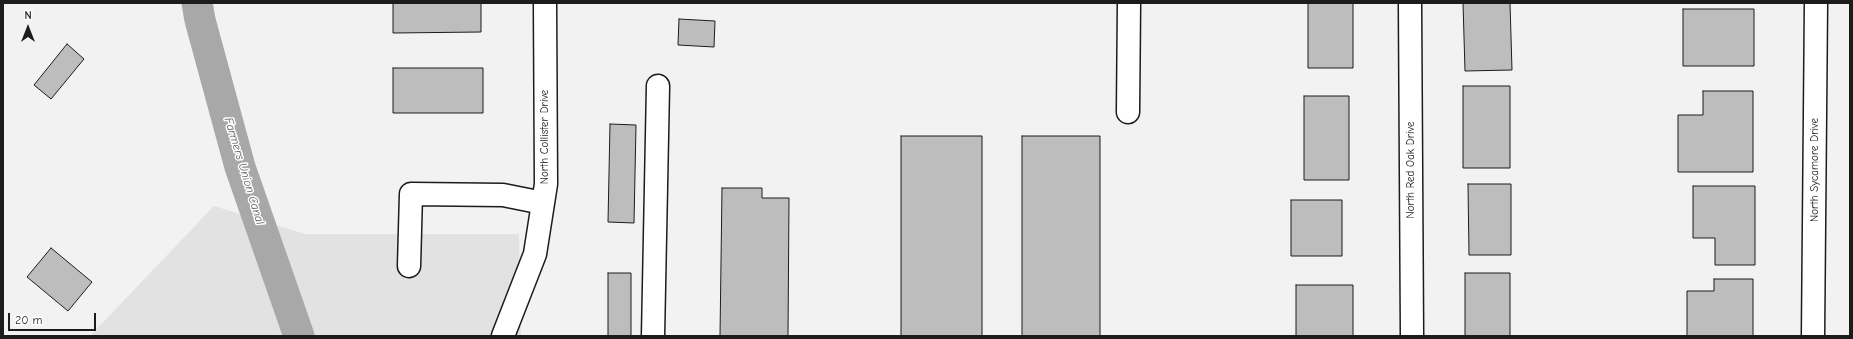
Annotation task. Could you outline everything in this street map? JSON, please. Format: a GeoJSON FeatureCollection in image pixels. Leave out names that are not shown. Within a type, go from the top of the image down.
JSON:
{"type":"FeatureCollection","features":[{"type":"Feature","properties":{"kind":"street","name":"North Collister Drive"},"geometry":{"type":"LineString","coordinates":[[503,336],[535,254],[546,184],[545,3]]}},
{"type":"Feature","properties":{"kind":"street"},"geometry":{"type":"LineString","coordinates":[[1128,3],[1128,112]]}},
{"type":"Feature","properties":{"kind":"street","name":"North Red Oak Drive"},"geometry":{"type":"LineString","coordinates":[[1410,3],[1412,336]]}},
{"type":"Feature","properties":{"kind":"street","name":"North Sycamore Drive"},"geometry":{"type":"LineString","coordinates":[[1813,336],[1816,3]]}},
{"type":"Feature","properties":{"kind":"street"},"geometry":{"type":"LineString","coordinates":[[653,336],[658,86]]}},
{"type":"Feature","properties":{"kind":"street"},"geometry":{"type":"LineString","coordinates":[[409,266],[411,194],[503,195],[543,203]]}},
{"type":"Feature","properties":{"kind":"shaded area"},"geometry":{"type":"Polygon","coordinates":[[[214,206],[305,234],[519,234],[521,336],[90,336],[214,206]]]}},
{"type":"Feature","properties":{"kind":"building"},"geometry":{"type":"Polygon","coordinates":[[[393,3],[481,3],[481,32],[393,33],[393,3]]]}},
{"type":"Feature","properties":{"kind":"building"},"geometry":{"type":"Polygon","coordinates":[[[1308,3],[1353,3],[1353,68],[1308,68],[1308,3]]]}},
{"type":"Feature","properties":{"kind":"building"},"geometry":{"type":"Polygon","coordinates":[[[1463,3],[1510,3],[1512,70],[1465,71],[1463,3]]]}},
{"type":"Feature","properties":{"kind":"building"},"geometry":{"type":"Polygon","coordinates":[[[1683,9],[1754,9],[1754,66],[1683,66],[1683,9]]]}},
{"type":"Feature","properties":{"kind":"building"},"geometry":{"type":"Polygon","coordinates":[[[679,19],[715,21],[714,47],[678,45],[679,19]]]}},
{"type":"Feature","properties":{"kind":"building"},"geometry":{"type":"Polygon","coordinates":[[[67,44],[84,59],[51,99],[34,85],[67,44]]]}},
{"type":"Feature","properties":{"kind":"building"},"geometry":{"type":"Polygon","coordinates":[[[393,68],[483,68],[483,113],[393,113],[393,68]]]}},
{"type":"Feature","properties":{"kind":"building"},"geometry":{"type":"Polygon","coordinates":[[[1463,86],[1510,86],[1510,168],[1463,168],[1463,86]]]}},
{"type":"Feature","properties":{"kind":"building"},"geometry":{"type":"Polygon","coordinates":[[[1703,91],[1753,91],[1753,172],[1678,172],[1678,115],[1703,115],[1703,91]]]}},
{"type":"Feature","properties":{"kind":"building"},"geometry":{"type":"Polygon","coordinates":[[[1304,96],[1349,96],[1349,180],[1304,180],[1304,96]]]}},
{"type":"Feature","properties":{"kind":"building"},"geometry":{"type":"Polygon","coordinates":[[[610,124],[636,125],[634,223],[608,222],[610,124]]]}},
{"type":"Feature","properties":{"kind":"building"},"geometry":{"type":"Polygon","coordinates":[[[901,136],[982,136],[982,336],[901,336],[901,136]]]}},
{"type":"Feature","properties":{"kind":"building"},"geometry":{"type":"Polygon","coordinates":[[[1022,136],[1100,136],[1100,336],[1022,336],[1022,136]]]}},
{"type":"Feature","properties":{"kind":"building"},"geometry":{"type":"Polygon","coordinates":[[[1468,184],[1511,184],[1511,255],[1469,255],[1468,184]]]}},
{"type":"Feature","properties":{"kind":"building"},"geometry":{"type":"Polygon","coordinates":[[[1693,186],[1755,186],[1755,265],[1715,265],[1715,238],[1693,238],[1693,186]]]}},
{"type":"Feature","properties":{"kind":"building"},"geometry":{"type":"Polygon","coordinates":[[[722,188],[762,188],[762,198],[789,198],[788,336],[720,336],[722,188]]]}},
{"type":"Feature","properties":{"kind":"building"},"geometry":{"type":"Polygon","coordinates":[[[1291,200],[1342,200],[1342,256],[1291,256],[1291,200]]]}},
{"type":"Feature","properties":{"kind":"building"},"geometry":{"type":"Polygon","coordinates":[[[51,248],[92,282],[68,311],[27,277],[51,248]]]}},
{"type":"Feature","properties":{"kind":"building"},"geometry":{"type":"Polygon","coordinates":[[[608,273],[631,273],[631,336],[608,336],[608,273]]]}},
{"type":"Feature","properties":{"kind":"building"},"geometry":{"type":"Polygon","coordinates":[[[1465,273],[1510,273],[1510,336],[1465,336],[1465,273]]]}},
{"type":"Feature","properties":{"kind":"building"},"geometry":{"type":"Polygon","coordinates":[[[1714,279],[1753,279],[1753,336],[1687,336],[1687,291],[1714,291],[1714,279]]]}},
{"type":"Feature","properties":{"kind":"building"},"geometry":{"type":"Polygon","coordinates":[[[1296,285],[1353,285],[1353,336],[1296,336],[1296,285]]]}},
{"type":"Feature","properties":{"kind":"waterway","name":"Farmers Union Canal"},"geometry":{"type":"LineString","coordinates":[[197,3],[200,20],[240,167],[299,336]]}}]}
